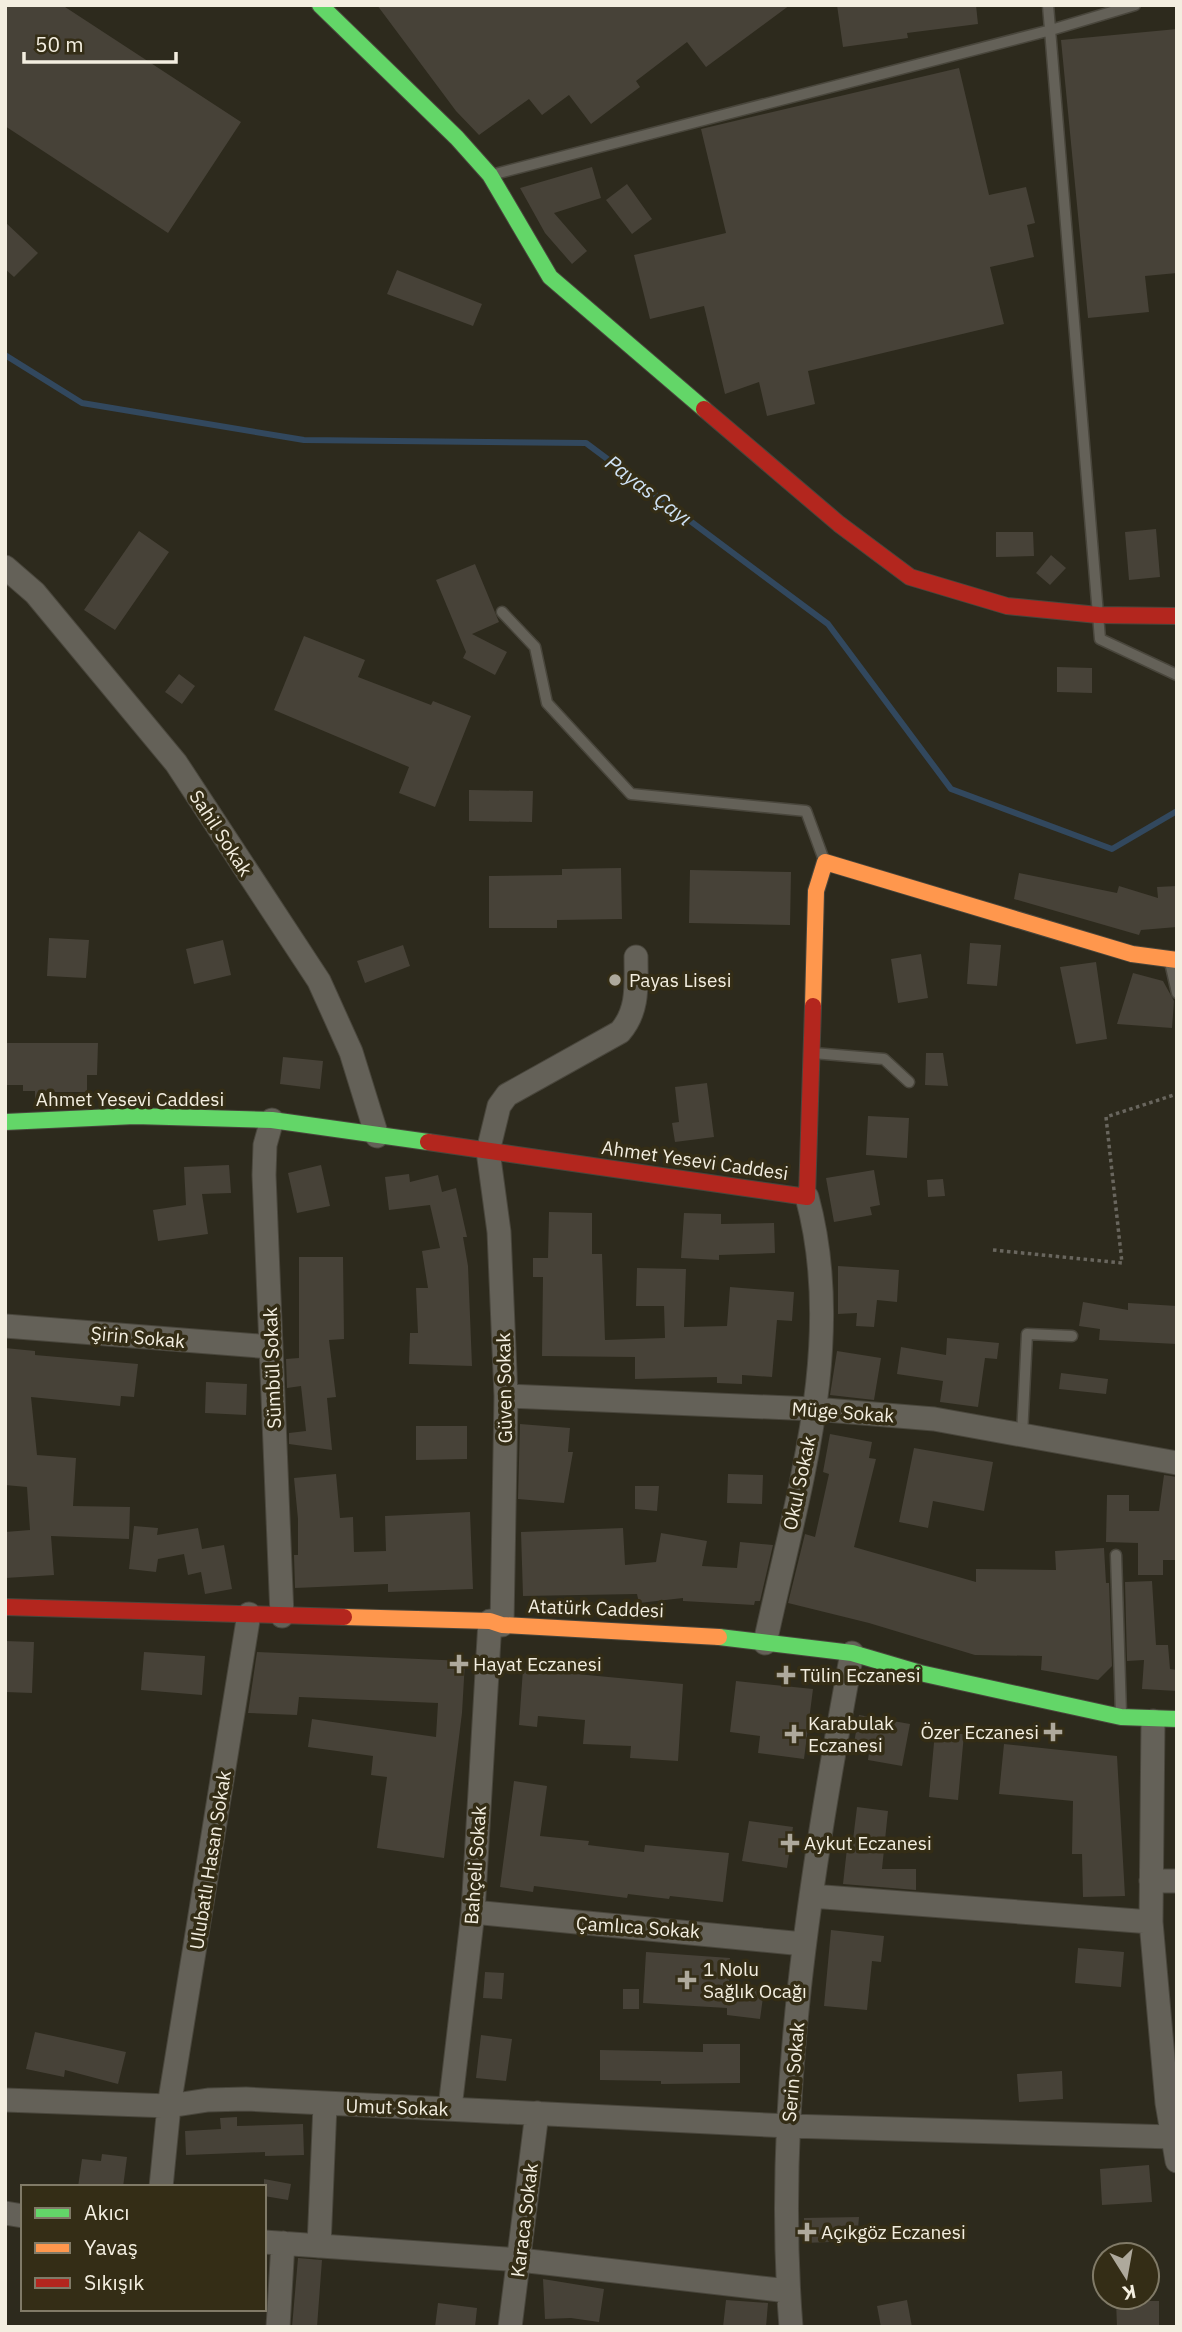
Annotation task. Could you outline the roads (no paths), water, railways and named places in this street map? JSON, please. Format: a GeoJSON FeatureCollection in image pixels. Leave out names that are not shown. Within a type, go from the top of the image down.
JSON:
{"type":"FeatureCollection","features":[{"type":"Feature","properties":{"kind":"street"},"geometry":{"type":"LineString","coordinates":[[320,5],[457,138],[490,175],[550,277],[839,524],[910,577],[1007,606],[1098,615],[1177,616]]}},
{"type":"Feature","properties":{"kind":"street","name":"Sahil Sokak"},"geometry":{"type":"LineString","coordinates":[[5,567],[34,593],[176,763],[319,981],[351,1052],[377,1136]]}},
{"type":"Feature","properties":{"kind":"street"},"geometry":{"type":"LineString","coordinates":[[825,862],[1000,917],[1132,954],[1173,960]]}},
{"type":"Feature","properties":{"kind":"street","name":"Ahmet Yesevi Caddesi"},"geometry":{"type":"LineString","coordinates":[[5,1122],[135,1116],[272,1120],[807,1197],[816,891],[825,862]]}},
{"type":"Feature","properties":{"kind":"street"},"geometry":{"type":"LineString","coordinates":[[488,1151],[499,1106],[507,1095],[620,1032],[632,1019],[636,998],[636,957]]}},
{"type":"Feature","properties":{"kind":"street","name":"Sümbül Sokak"},"geometry":{"type":"LineString","coordinates":[[272,1120],[265,1145],[264,1175],[282,1616]]}},
{"type":"Feature","properties":{"kind":"street","name":"Güven Sokak"},"geometry":{"type":"LineString","coordinates":[[488,1151],[499,1232],[506,1396],[496,1623]]}},
{"type":"Feature","properties":{"kind":"street","name":"Okul Sokak"},"geometry":{"type":"LineString","coordinates":[[765,1643],[818,1388],[823,1287],[818,1238],[807,1197]]}},
{"type":"Feature","properties":{"kind":"street","name":"Şirin Sokak"},"geometry":{"type":"LineString","coordinates":[[5,1326],[271,1348]]}},
{"type":"Feature","properties":{"kind":"street","name":"Müge Sokak"},"geometry":{"type":"LineString","coordinates":[[506,1396],[814,1409],[934,1419],[1177,1462]]}},
{"type":"Feature","properties":{"kind":"street","name":"Atatürk Caddesi"},"geometry":{"type":"LineString","coordinates":[[5,1607],[496,1623],[686,1633],[852,1653],[920,1673],[1121,1717],[1153,1721],[1177,1719]]}},
{"type":"Feature","properties":{"kind":"street","name":"Ulubatlı Hasan Sokak"},"geometry":{"type":"LineString","coordinates":[[161,2185],[169,2106],[249,1614]]}},
{"type":"Feature","properties":{"kind":"street","name":"Bahçeli Sokak"},"geometry":{"type":"LineString","coordinates":[[450,2108],[473,1912],[496,1623]]}},
{"type":"Feature","properties":{"kind":"street","name":"Serin Sokak"},"geometry":{"type":"LineString","coordinates":[[791,2327],[788,2291],[789,2126],[804,1944],[852,1653]]}},
{"type":"Feature","properties":{"kind":"street"},"geometry":{"type":"LineString","coordinates":[[1153,1721],[1151,1922],[1177,2161]]}},
{"type":"Feature","properties":{"kind":"street"},"geometry":{"type":"LineString","coordinates":[[1151,1881],[1177,1881]]}},
{"type":"Feature","properties":{"kind":"street"},"geometry":{"type":"LineString","coordinates":[[811,1896],[1151,1922]]}},
{"type":"Feature","properties":{"kind":"street","name":"Çamlıca Sokak"},"geometry":{"type":"LineString","coordinates":[[473,1912],[804,1944]]}},
{"type":"Feature","properties":{"kind":"street","name":"Umut Sokak"},"geometry":{"type":"LineString","coordinates":[[5,2100],[169,2106],[208,2100],[246,2099],[789,2126],[1173,2137]]}},
{"type":"Feature","properties":{"kind":"street"},"geometry":{"type":"LineString","coordinates":[[319,2246],[325,2105]]}},
{"type":"Feature","properties":{"kind":"street","name":"Karaca Sokak"},"geometry":{"type":"LineString","coordinates":[[510,2327],[537,2113]]}},
{"type":"Feature","properties":{"kind":"street"},"geometry":{"type":"LineString","coordinates":[[278,2327],[274,2243],[520,2260],[788,2291]]}},
{"type":"Feature","properties":{"kind":"lane"},"geometry":{"type":"LineString","coordinates":[[1048,5],[1100,639],[1177,675]]}},
{"type":"Feature","properties":{"kind":"lane"},"geometry":{"type":"LineString","coordinates":[[490,175],[1051,30],[1135,5]]}},
{"type":"Feature","properties":{"kind":"lane"},"geometry":{"type":"LineString","coordinates":[[502,612],[534,647],[547,703],[631,793],[806,811],[825,862]]}},
{"type":"Feature","properties":{"kind":"lane"},"geometry":{"type":"LineString","coordinates":[[1173,960],[1177,993]]}},
{"type":"Feature","properties":{"kind":"lane"},"geometry":{"type":"LineString","coordinates":[[810,1052],[884,1059],[909,1082]]}},
{"type":"Feature","properties":{"kind":"lane"},"geometry":{"type":"LineString","coordinates":[[1022,1435],[1027,1334],[1072,1336]]}},
{"type":"Feature","properties":{"kind":"lane"},"geometry":{"type":"LineString","coordinates":[[1116,1555],[1121,1717]]}},
{"type":"Feature","properties":{"kind":"waterway","name":"Payas Çayı"},"geometry":{"type":"LineString","coordinates":[[5,355],[82,403],[304,440],[586,443],[828,624],[951,789],[1112,849],[1177,811]]}},
{"type":"Feature","properties":{"kind":"place","name":"Payas Lisesi"},"geometry":{"type":"Point","coordinates":[615,980]}},
{"type":"Feature","properties":{"kind":"place","name":"Hayat Eczanesi"},"geometry":{"type":"Point","coordinates":[459,1664]}},
{"type":"Feature","properties":{"kind":"place","name":"Tülin Eczanesi"},"geometry":{"type":"Point","coordinates":[786,1675]}},
{"type":"Feature","properties":{"kind":"place","name":"Özer Eczanesi"},"geometry":{"type":"Point","coordinates":[1053,1732]}},
{"type":"Feature","properties":{"kind":"place","name":"Karabulak Eczanesi"},"geometry":{"type":"Point","coordinates":[794,1734]}},
{"type":"Feature","properties":{"kind":"place","name":"Aykut Eczanesi"},"geometry":{"type":"Point","coordinates":[790,1843]}},
{"type":"Feature","properties":{"kind":"place","name":"1 Nolu Sağlık Ocağı"},"geometry":{"type":"Point","coordinates":[687,1980]}},
{"type":"Feature","properties":{"kind":"place","name":"Açıkgöz Eczanesi"},"geometry":{"type":"Point","coordinates":[807,2232]}}]}
